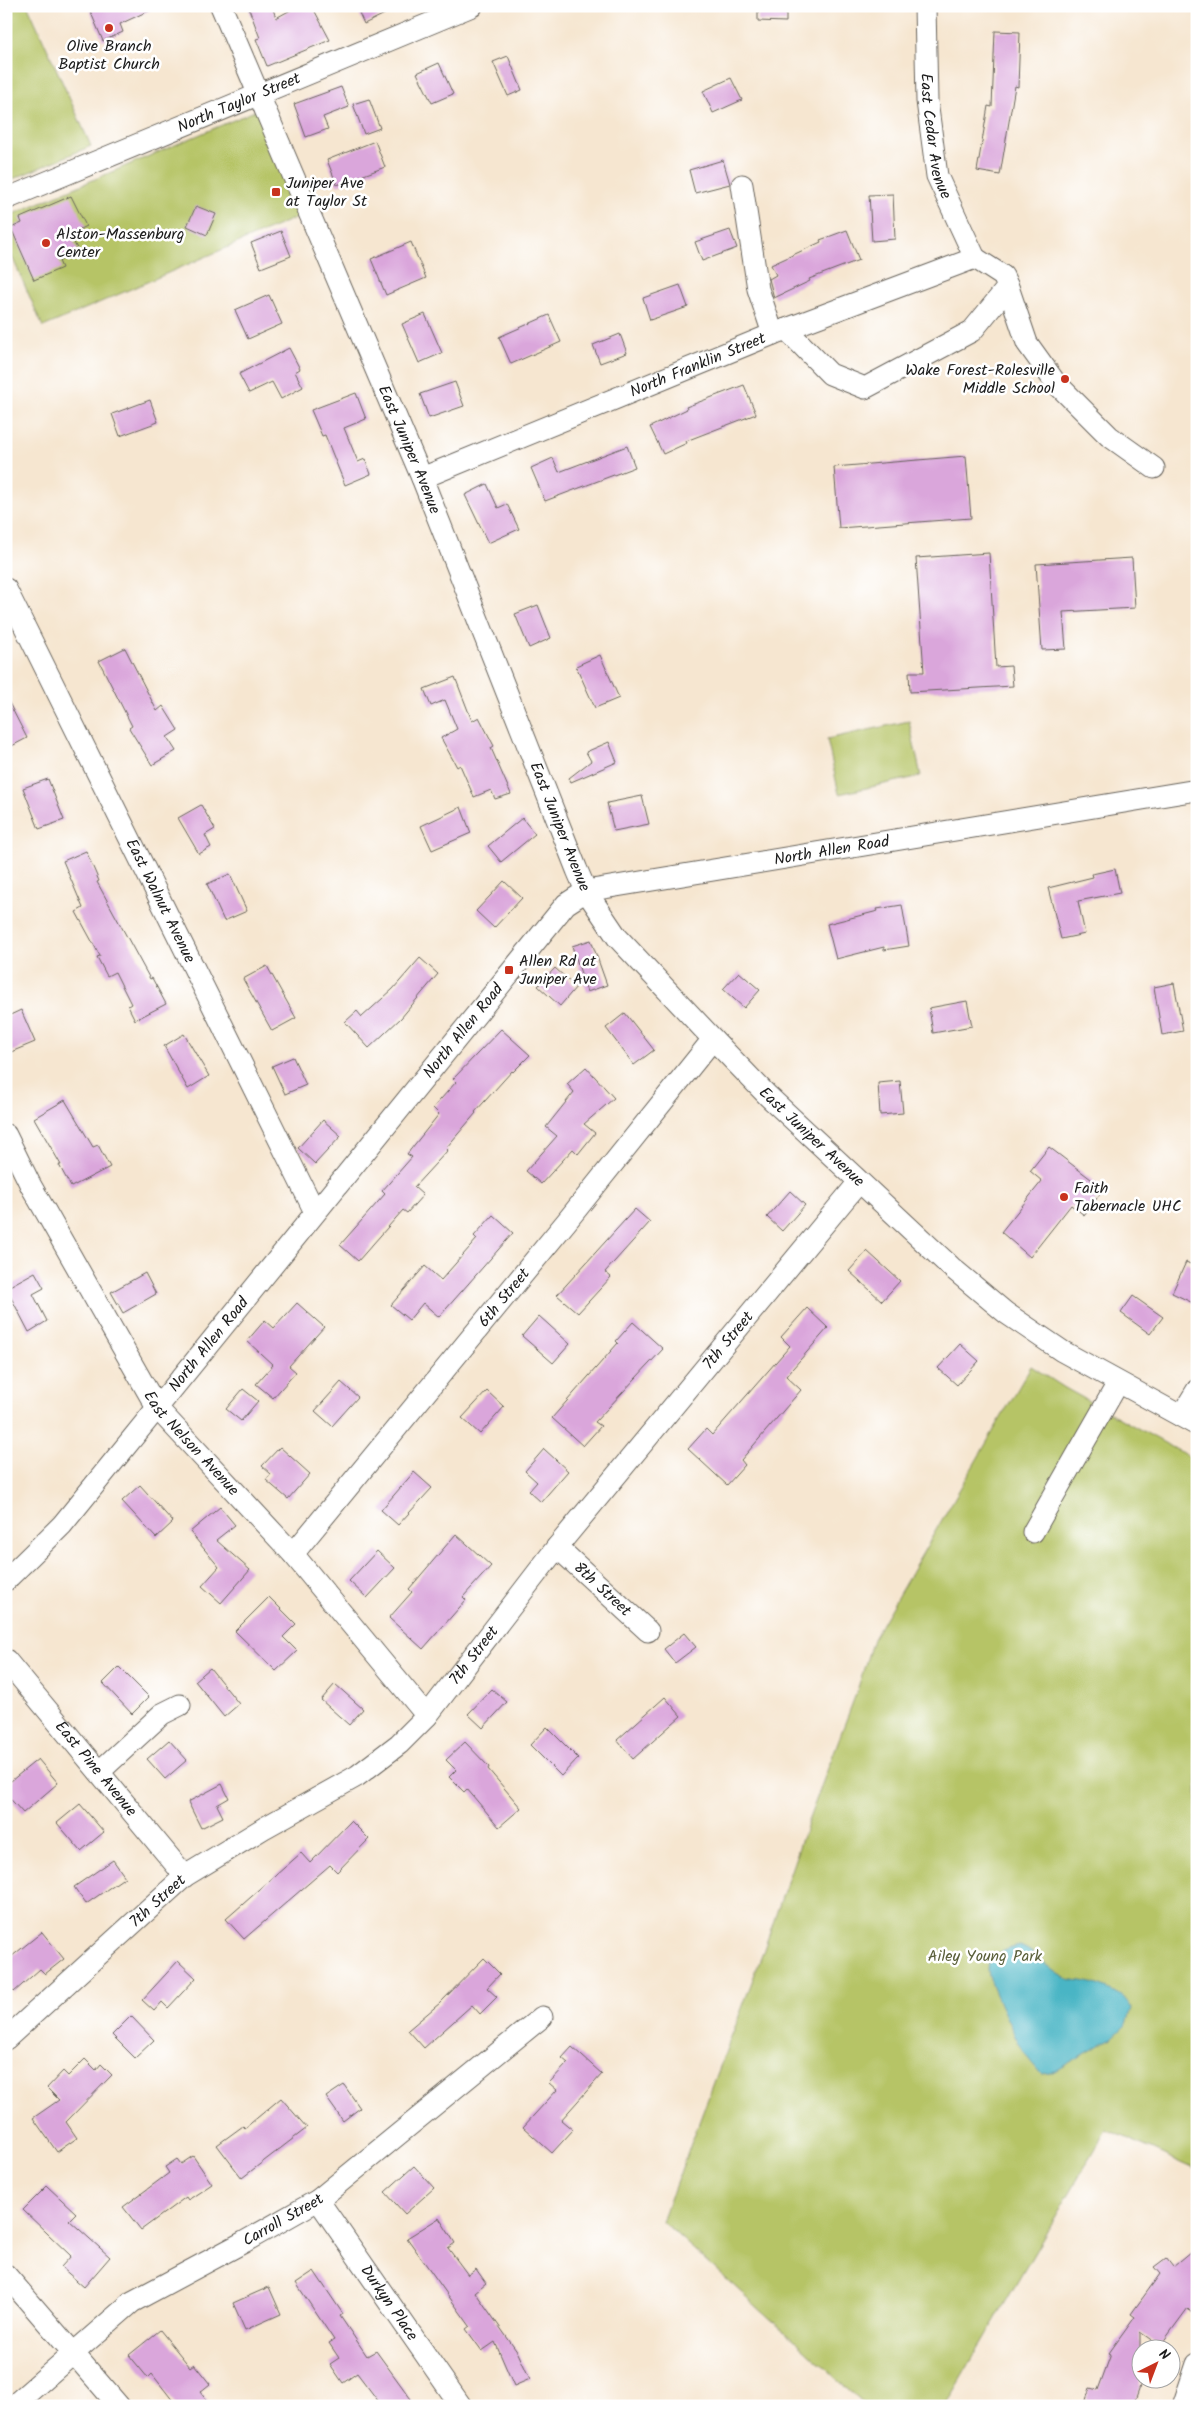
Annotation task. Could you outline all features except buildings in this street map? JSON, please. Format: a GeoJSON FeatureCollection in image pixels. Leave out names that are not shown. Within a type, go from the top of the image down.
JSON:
{"type":"FeatureCollection","features":[{"type":"Feature","properties":{"kind":"street","name":"East Juniper Avenue"},"geometry":{"type":"LineString","coordinates":[[221,6],[422,478],[586,891],[617,937],[713,1040],[859,1182],[951,1267],[1006,1313],[1062,1351],[1189,1420]]}},
{"type":"Feature","properties":{"kind":"street","name":"North Taylor Street"},"geometry":{"type":"LineString","coordinates":[[6,199],[472,6]]}},
{"type":"Feature","properties":{"kind":"street","name":"East Cedar Avenue"},"geometry":{"type":"LineString","coordinates":[[925,6],[927,101],[937,176],[976,258]]}},
{"type":"Feature","properties":{"kind":"street"},"geometry":{"type":"LineString","coordinates":[[742,185],[758,289],[780,332],[830,374],[865,388],[972,331],[1008,287]]}},
{"type":"Feature","properties":{"kind":"street"},"geometry":{"type":"LineString","coordinates":[[976,258],[1002,276],[1008,287],[1027,343],[1055,382],[1109,436],[1154,468]]}},
{"type":"Feature","properties":{"kind":"street","name":"North Franklin Street"},"geometry":{"type":"LineString","coordinates":[[422,478],[780,332],[976,258]]}},
{"type":"Feature","properties":{"kind":"street","name":"East Walnut Avenue"},"geometry":{"type":"LineString","coordinates":[[6,589],[315,1212]]}},
{"type":"Feature","properties":{"kind":"street","name":"North Allen Road"},"geometry":{"type":"LineString","coordinates":[[6,1580],[62,1525],[566,904],[586,891],[1197,790]]}},
{"type":"Feature","properties":{"kind":"street","name":"6th Street"},"geometry":{"type":"LineString","coordinates":[[293,1554],[561,1229],[713,1040]]}},
{"type":"Feature","properties":{"kind":"street","name":"East Nelson Avenue"},"geometry":{"type":"LineString","coordinates":[[6,1135],[31,1186],[157,1408],[293,1554],[427,1716]]}},
{"type":"Feature","properties":{"kind":"street","name":"7th Street"},"geometry":{"type":"LineString","coordinates":[[6,2038],[186,1876],[264,1828],[357,1776],[399,1744],[427,1716],[558,1547],[859,1182]]}},
{"type":"Feature","properties":{"kind":"street"},"geometry":{"type":"LineString","coordinates":[[1033,1532],[1118,1383]]}},
{"type":"Feature","properties":{"kind":"street"},"geometry":{"type":"LineString","coordinates":[[1189,1420],[1197,1390]]}},
{"type":"Feature","properties":{"kind":"street","name":"8th Street"},"geometry":{"type":"LineString","coordinates":[[558,1547],[648,1631]]}},
{"type":"Feature","properties":{"kind":"street","name":"East Pine Avenue"},"geometry":{"type":"LineString","coordinates":[[6,1660],[186,1876]]}},
{"type":"Feature","properties":{"kind":"street"},"geometry":{"type":"LineString","coordinates":[[99,1772],[162,1714],[180,1704]]}},
{"type":"Feature","properties":{"kind":"street","name":"Carroll Street"},"geometry":{"type":"LineString","coordinates":[[13,2406],[132,2302],[318,2200],[542,2017]]}},
{"type":"Feature","properties":{"kind":"street","name":"Durkyn Place"},"geometry":{"type":"LineString","coordinates":[[318,2200],[461,2406]]}},
{"type":"Feature","properties":{"kind":"street"},"geometry":{"type":"LineString","coordinates":[[6,2275],[119,2406]]}},
{"type":"Feature","properties":{"kind":"street"},"geometry":{"type":"LineString","coordinates":[[1183,2406],[1197,2364]]}},
{"type":"Feature","properties":{"kind":"green space"},"geometry":{"type":"Polygon","coordinates":[[[6,6],[28,6],[91,146],[6,182],[6,6]]]}},
{"type":"Feature","properties":{"kind":"green space"},"geometry":{"type":"Polygon","coordinates":[[[257,110],[300,216],[43,327],[6,243],[6,217],[257,110]]]}},
{"type":"Feature","properties":{"kind":"green space"},"geometry":{"type":"Polygon","coordinates":[[[909,721],[921,776],[839,794],[827,739],[909,721]]]}},
{"type":"Feature","properties":{"kind":"green space","name":"Ailey Young Park"},"geometry":{"type":"Polygon","coordinates":[[[1031,1366],[1065,1388],[1197,1461],[1197,2170],[1107,2129],[947,2402],[941,2406],[867,2406],[662,2221],[762,1955],[807,1824],[857,1691],[873,1639],[1031,1366]]]}},
{"type":"Feature","properties":{"kind":"water"},"geometry":{"type":"Polygon","coordinates":[[[1020,1946],[1064,1977],[1099,1985],[1124,1999],[1132,2008],[1127,2024],[1111,2039],[1051,2073],[1041,2074],[1026,2055],[1015,2035],[997,1998],[989,1976],[989,1963],[995,1955],[1020,1946]]]}},
{"type":"Feature","properties":{"kind":"place","name":"Olive Branch Baptist Church"},"geometry":{"type":"Point","coordinates":[109,28]}},
{"type":"Feature","properties":{"kind":"place","name":"Juniper Ave at Taylor St"},"geometry":{"type":"Point","coordinates":[276,192]}},
{"type":"Feature","properties":{"kind":"place","name":"Alston-Massenburg Center"},"geometry":{"type":"Point","coordinates":[46,243]}},
{"type":"Feature","properties":{"kind":"place","name":"Wake Forest-Rolesville Middle School"},"geometry":{"type":"Point","coordinates":[1065,379]}},
{"type":"Feature","properties":{"kind":"place","name":"Allen Rd at Juniper Ave"},"geometry":{"type":"Point","coordinates":[509,970]}},
{"type":"Feature","properties":{"kind":"place","name":"Faith Tabernacle UHC"},"geometry":{"type":"Point","coordinates":[1064,1197]}}]}
